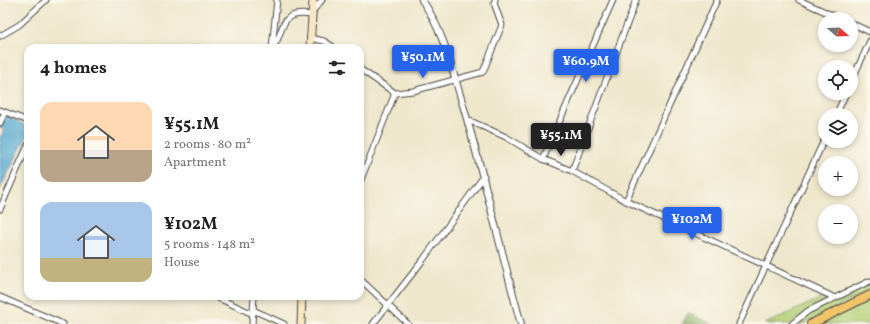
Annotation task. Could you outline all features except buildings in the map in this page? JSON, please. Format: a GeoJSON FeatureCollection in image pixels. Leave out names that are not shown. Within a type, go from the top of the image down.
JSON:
{"type":"FeatureCollection","features":[{"type":"Feature","properties":{"kind":"main road"},"geometry":{"type":"LineString","coordinates":[[310,44],[313,0]]}},
{"type":"Feature","properties":{"kind":"main road"},"geometry":{"type":"LineString","coordinates":[[811,324],[870,295]]}},
{"type":"Feature","properties":{"kind":"main road"},"geometry":{"type":"LineString","coordinates":[[301,324],[302,300]]}},
{"type":"Feature","properties":{"kind":"street"},"geometry":{"type":"LineString","coordinates":[[0,36],[19,25],[46,0]]}},
{"type":"Feature","properties":{"kind":"street"},"geometry":{"type":"LineString","coordinates":[[272,44],[277,0]]}},
{"type":"Feature","properties":{"kind":"street"},"geometry":{"type":"LineString","coordinates":[[274,44],[285,21],[298,15],[312,14],[322,0]]}},
{"type":"Feature","properties":{"kind":"street"},"geometry":{"type":"LineString","coordinates":[[422,0],[440,33],[468,120],[484,176],[521,324]]}},
{"type":"Feature","properties":{"kind":"street"},"geometry":{"type":"LineString","coordinates":[[364,72],[395,93],[413,90],[483,72],[502,25],[494,3],[495,0]]}},
{"type":"Feature","properties":{"kind":"street"},"geometry":{"type":"LineString","coordinates":[[543,159],[613,0]]}},
{"type":"Feature","properties":{"kind":"street"},"geometry":{"type":"LineString","coordinates":[[572,171],[636,0]]}},
{"type":"Feature","properties":{"kind":"street"},"geometry":{"type":"LineString","coordinates":[[626,201],[718,0]]}},
{"type":"Feature","properties":{"kind":"street"},"geometry":{"type":"LineString","coordinates":[[800,0],[826,12]]}},
{"type":"Feature","properties":{"kind":"street"},"geometry":{"type":"LineString","coordinates":[[858,27],[870,32]]}},
{"type":"Feature","properties":{"kind":"street"},"geometry":{"type":"LineString","coordinates":[[310,38],[324,41],[329,44]]}},
{"type":"Feature","properties":{"kind":"street"},"geometry":{"type":"LineString","coordinates":[[858,67],[870,41]]}},
{"type":"Feature","properties":{"kind":"street"},"geometry":{"type":"LineString","coordinates":[[364,172],[395,93]]}},
{"type":"Feature","properties":{"kind":"street"},"geometry":{"type":"LineString","coordinates":[[0,123],[2,111],[24,119]]}},
{"type":"Feature","properties":{"kind":"street"},"geometry":{"type":"LineString","coordinates":[[468,120],[506,137],[543,159],[572,171],[626,201],[834,298]]}},
{"type":"Feature","properties":{"kind":"street"},"geometry":{"type":"LineString","coordinates":[[739,324],[820,148]]}},
{"type":"Feature","properties":{"kind":"street"},"geometry":{"type":"LineString","coordinates":[[0,209],[24,155]]}},
{"type":"Feature","properties":{"kind":"street"},"geometry":{"type":"LineString","coordinates":[[373,324],[423,260],[484,176]]}},
{"type":"Feature","properties":{"kind":"street"},"geometry":{"type":"LineString","coordinates":[[792,324],[808,311],[870,281]]}},
{"type":"Feature","properties":{"kind":"street"},"geometry":{"type":"LineString","coordinates":[[364,283],[408,324]]}},
{"type":"Feature","properties":{"kind":"street"},"geometry":{"type":"LineString","coordinates":[[0,297],[63,324]]}},
{"type":"Feature","properties":{"kind":"street"},"geometry":{"type":"LineString","coordinates":[[224,300],[284,324]]}},
{"type":"Feature","properties":{"kind":"street"},"geometry":{"type":"LineString","coordinates":[[252,324],[254,300]]}},
{"type":"Feature","properties":{"kind":"green space"},"geometry":{"type":"Polygon","coordinates":[[[870,283],[870,291],[803,324],[795,324],[809,312],[870,283]]]}},
{"type":"Feature","properties":{"kind":"green space"},"geometry":{"type":"Polygon","coordinates":[[[826,296],[828,299],[790,324],[765,324],[826,296]]]}},
{"type":"Feature","properties":{"kind":"green space"},"geometry":{"type":"Polygon","coordinates":[[[870,300],[870,324],[821,324],[870,300]]]}},
{"type":"Feature","properties":{"kind":"green space"},"geometry":{"type":"Polygon","coordinates":[[[688,313],[712,324],[682,324],[688,313]]]}},
{"type":"Feature","properties":{"kind":"water"},"geometry":{"type":"Polygon","coordinates":[[[0,112],[24,125],[24,142],[0,189],[0,138],[4,130],[0,128],[0,112]]]}}]}
